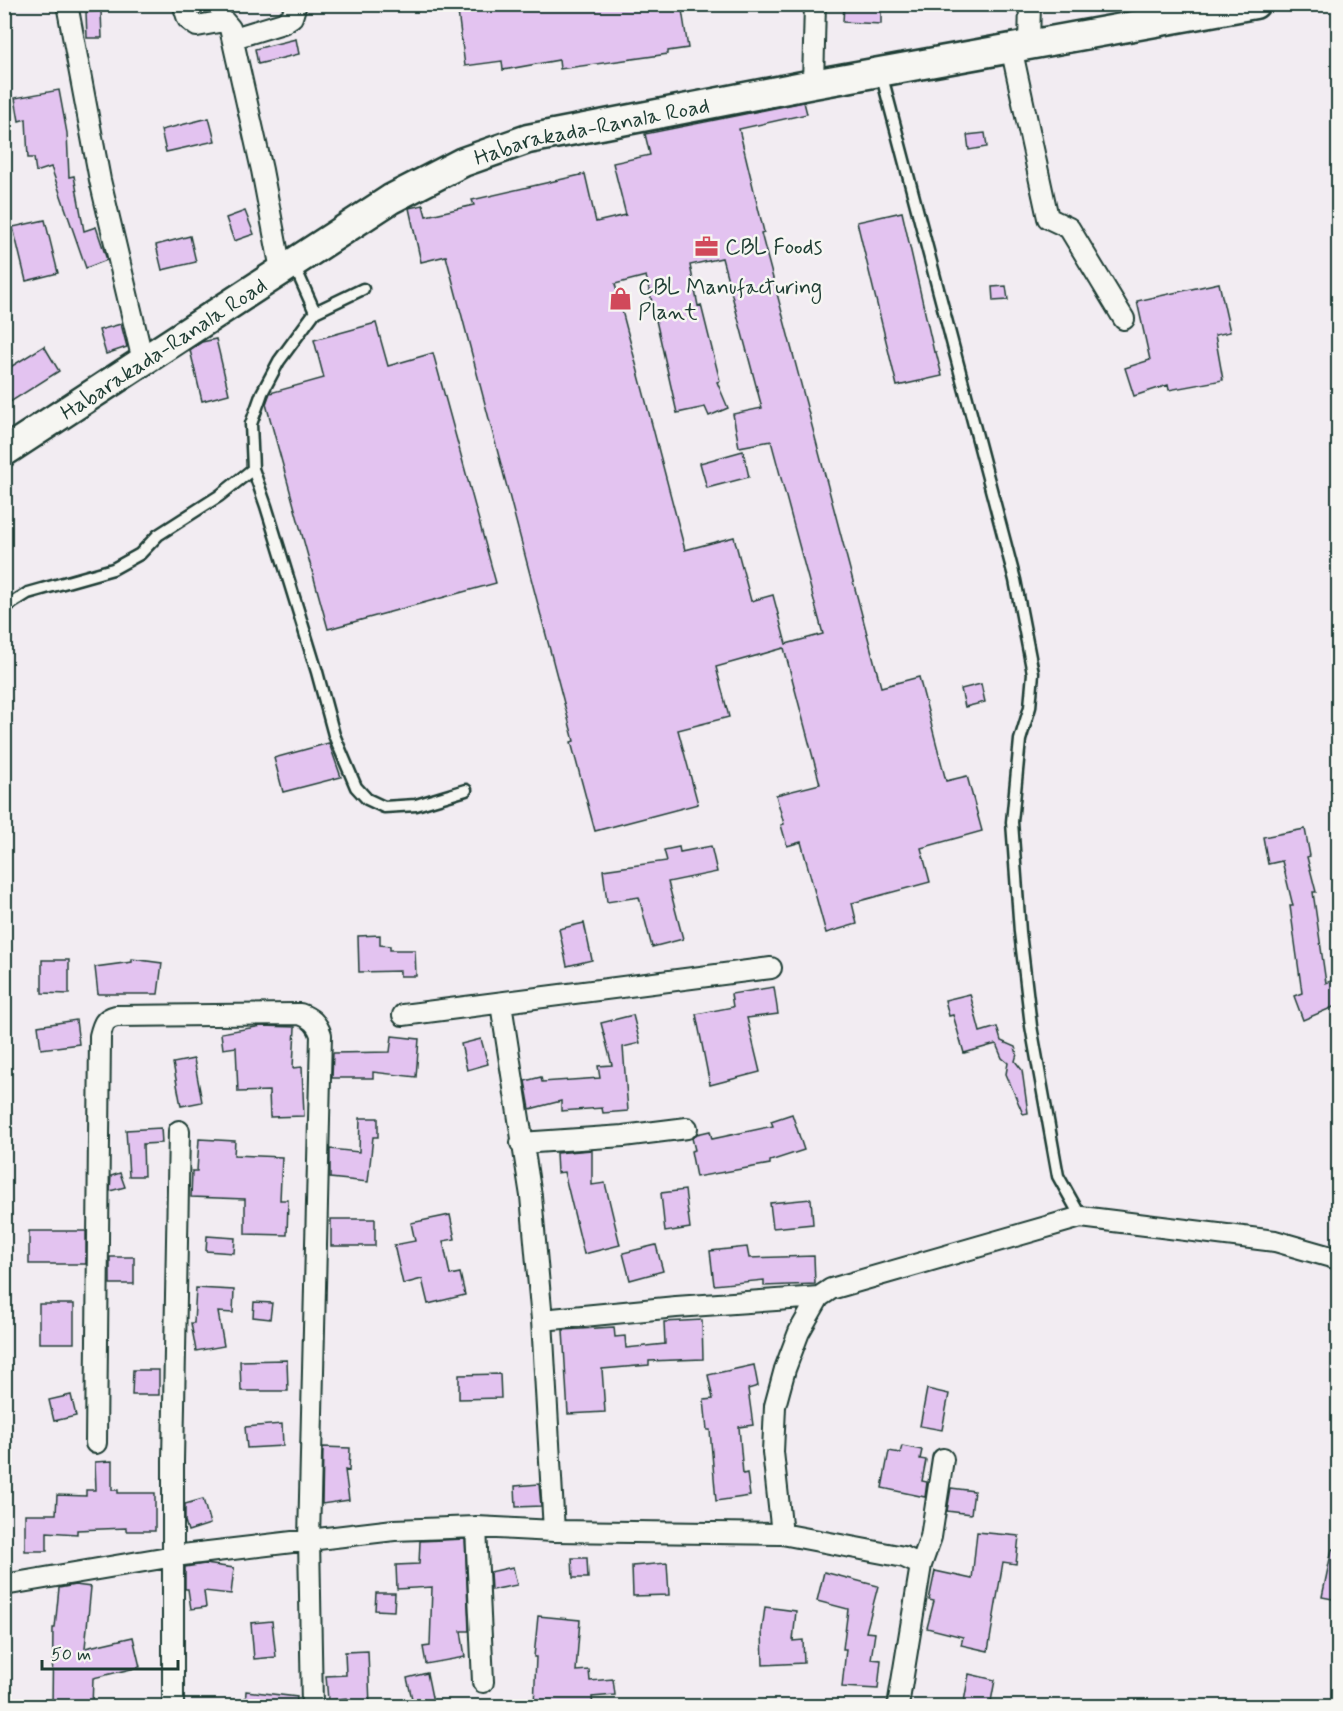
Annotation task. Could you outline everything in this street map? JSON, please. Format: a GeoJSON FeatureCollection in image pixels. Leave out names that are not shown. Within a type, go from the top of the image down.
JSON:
{"type":"FeatureCollection","features":[{"type":"Feature","properties":{"kind":"main road","name":"Habarakada-Ranala Road"},"geometry":{"type":"LineString","coordinates":[[4,452],[391,199],[463,162],[528,139],[1020,45],[1255,4]]}},
{"type":"Feature","properties":{"kind":"street"},"geometry":{"type":"LineString","coordinates":[[67,4],[100,180],[143,360]]}},
{"type":"Feature","properties":{"kind":"street"},"geometry":{"type":"LineString","coordinates":[[183,4],[188,19],[197,26],[224,21],[234,38],[286,266]]}},
{"type":"Feature","properties":{"kind":"street"},"geometry":{"type":"LineString","coordinates":[[234,38],[283,23],[292,17],[296,4]]}},
{"type":"Feature","properties":{"kind":"street"},"geometry":{"type":"LineString","coordinates":[[813,84],[814,4]]}},
{"type":"Feature","properties":{"kind":"street"},"geometry":{"type":"LineString","coordinates":[[1030,4],[1020,45],[1048,218],[1069,228],[1124,319]]}},
{"type":"Feature","properties":{"kind":"street"},"geometry":{"type":"LineString","coordinates":[[404,1015],[771,968]]}},
{"type":"Feature","properties":{"kind":"street"},"geometry":{"type":"LineString","coordinates":[[501,1004],[531,1196],[542,1320],[554,1531]]}},
{"type":"Feature","properties":{"kind":"street"},"geometry":{"type":"LineString","coordinates":[[96,1443],[100,1035],[103,1023],[107,1018],[116,1016],[300,1014],[310,1018],[318,1026],[321,1035],[309,1539],[312,1707]]}},
{"type":"Feature","properties":{"kind":"street"},"geometry":{"type":"LineString","coordinates":[[521,1143],[623,1136],[687,1128]]}},
{"type":"Feature","properties":{"kind":"street"},"geometry":{"type":"LineString","coordinates":[[173,1707],[173,1461],[179,1131]]}},
{"type":"Feature","properties":{"kind":"street"},"geometry":{"type":"LineString","coordinates":[[542,1320],[819,1296],[831,1289],[1081,1217],[1275,1241],[1338,1259]]}},
{"type":"Feature","properties":{"kind":"street"},"geometry":{"type":"LineString","coordinates":[[782,1534],[773,1452],[775,1406],[785,1369],[799,1332],[819,1296]]}},
{"type":"Feature","properties":{"kind":"street"},"geometry":{"type":"LineString","coordinates":[[898,1707],[921,1565],[931,1537],[943,1459]]}},
{"type":"Feature","properties":{"kind":"street"},"geometry":{"type":"LineString","coordinates":[[4,1585],[174,1556],[309,1539],[393,1530],[476,1527],[554,1531],[782,1534],[904,1557],[921,1565]]}},
{"type":"Feature","properties":{"kind":"street"},"geometry":{"type":"LineString","coordinates":[[476,1527],[483,1682]]}},
{"type":"Feature","properties":{"kind":"lane"},"geometry":{"type":"LineString","coordinates":[[881,73],[1015,580],[1033,673],[1030,707],[1020,740],[1012,822],[1020,932],[1031,1026],[1058,1176],[1081,1217]]}},
{"type":"Feature","properties":{"kind":"lane"},"geometry":{"type":"LineString","coordinates":[[286,266],[315,312]]}},
{"type":"Feature","properties":{"kind":"lane"},"geometry":{"type":"LineString","coordinates":[[363,289],[315,312],[279,361],[262,393],[251,424],[253,469],[267,506],[334,735],[356,787],[367,799],[384,807],[416,805],[466,790]]}},
{"type":"Feature","properties":{"kind":"lane"},"geometry":{"type":"LineString","coordinates":[[4,608],[28,593],[113,568],[140,554],[158,535],[219,496],[253,469]]}},
{"type":"Feature","properties":{"kind":"building"},"geometry":{"type":"Polygon","coordinates":[[[457,4],[681,4],[688,48],[668,51],[668,54],[560,69],[559,60],[503,70],[502,61],[465,66],[457,4]]]}},
{"type":"Feature","properties":{"kind":"building"},"geometry":{"type":"Polygon","coordinates":[[[844,4],[881,4],[881,24],[843,22],[844,4]]]}},
{"type":"Feature","properties":{"kind":"building"},"geometry":{"type":"Polygon","coordinates":[[[101,11],[102,38],[87,38],[86,12],[101,11]]]}},
{"type":"Feature","properties":{"kind":"building"},"geometry":{"type":"Polygon","coordinates":[[[296,39],[299,54],[258,64],[255,49],[296,39]]]}},
{"type":"Feature","properties":{"kind":"building"},"geometry":{"type":"Polygon","coordinates":[[[59,90],[67,133],[69,177],[74,176],[84,231],[96,227],[107,260],[86,268],[51,167],[36,172],[34,158],[28,158],[26,119],[19,121],[15,98],[59,90]]]}},
{"type":"Feature","properties":{"kind":"building"},"geometry":{"type":"Polygon","coordinates":[[[804,102],[807,114],[739,129],[764,232],[761,233],[881,687],[919,677],[946,781],[967,776],[982,831],[921,848],[930,882],[852,903],[857,924],[826,933],[801,842],[787,846],[776,795],[820,784],[784,648],[716,667],[729,717],[678,730],[698,804],[595,831],[571,742],[574,741],[446,256],[421,262],[409,208],[423,205],[426,216],[474,205],[472,200],[585,174],[596,222],[626,215],[613,163],[650,155],[645,134],[804,102]],[[722,258],[690,265],[698,306],[701,305],[720,381],[717,382],[728,408],[709,416],[705,407],[677,413],[646,276],[615,284],[685,550],[734,537],[751,601],[773,595],[786,644],[823,634],[771,441],[739,447],[733,414],[762,408],[722,258]]]}},
{"type":"Feature","properties":{"kind":"building"},"geometry":{"type":"Polygon","coordinates":[[[209,118],[215,141],[166,152],[161,130],[209,118]]]}},
{"type":"Feature","properties":{"kind":"building"},"geometry":{"type":"Polygon","coordinates":[[[985,133],[987,147],[969,150],[967,135],[985,133]]]}},
{"type":"Feature","properties":{"kind":"building"},"geometry":{"type":"Polygon","coordinates":[[[245,211],[254,234],[234,241],[226,218],[245,211]]]}},
{"type":"Feature","properties":{"kind":"building"},"geometry":{"type":"Polygon","coordinates":[[[902,212],[934,352],[936,352],[942,376],[897,386],[857,222],[902,212]]]}},
{"type":"Feature","properties":{"kind":"building"},"geometry":{"type":"Polygon","coordinates":[[[45,220],[58,273],[26,281],[13,227],[45,220]]]}},
{"type":"Feature","properties":{"kind":"building"},"geometry":{"type":"Polygon","coordinates":[[[190,236],[196,262],[162,270],[156,245],[190,236]]]}},
{"type":"Feature","properties":{"kind":"building"},"geometry":{"type":"Polygon","coordinates":[[[1219,283],[1230,332],[1215,335],[1223,380],[1169,390],[1168,385],[1134,396],[1125,368],[1150,360],[1137,301],[1219,283]]]}},
{"type":"Feature","properties":{"kind":"building"},"geometry":{"type":"Polygon","coordinates":[[[1006,286],[1008,300],[993,301],[992,287],[1006,286]]]}},
{"type":"Feature","properties":{"kind":"building"},"geometry":{"type":"Polygon","coordinates":[[[376,323],[388,366],[433,353],[496,583],[328,629],[266,404],[270,393],[324,378],[314,340],[376,323]]]}},
{"type":"Feature","properties":{"kind":"building"},"geometry":{"type":"Polygon","coordinates":[[[121,324],[127,347],[106,354],[99,330],[121,324]]]}},
{"type":"Feature","properties":{"kind":"building"},"geometry":{"type":"Polygon","coordinates":[[[216,339],[229,394],[202,401],[190,350],[202,342],[216,339]]]}},
{"type":"Feature","properties":{"kind":"building"},"geometry":{"type":"Polygon","coordinates":[[[44,346],[59,371],[4,406],[4,371],[44,346]]]}},
{"type":"Feature","properties":{"kind":"building"},"geometry":{"type":"Polygon","coordinates":[[[743,451],[749,477],[707,488],[700,463],[743,451]]]}},
{"type":"Feature","properties":{"kind":"building"},"geometry":{"type":"Polygon","coordinates":[[[981,684],[985,702],[965,707],[961,689],[981,684]]]}},
{"type":"Feature","properties":{"kind":"building"},"geometry":{"type":"Polygon","coordinates":[[[329,743],[341,777],[283,792],[274,758],[329,743]]]}},
{"type":"Feature","properties":{"kind":"building"},"geometry":{"type":"Polygon","coordinates":[[[1305,829],[1310,856],[1307,857],[1316,892],[1313,892],[1326,983],[1338,978],[1338,1005],[1303,1020],[1294,996],[1302,993],[1290,906],[1293,906],[1282,861],[1268,864],[1263,837],[1305,829]]]}},
{"type":"Feature","properties":{"kind":"building"},"geometry":{"type":"Polygon","coordinates":[[[711,846],[717,872],[668,882],[683,939],[652,947],[639,897],[607,902],[603,870],[667,861],[664,850],[679,847],[680,852],[711,846]]]}},
{"type":"Feature","properties":{"kind":"building"},"geometry":{"type":"Polygon","coordinates":[[[584,923],[592,960],[567,966],[559,929],[584,923]]]}},
{"type":"Feature","properties":{"kind":"building"},"geometry":{"type":"Polygon","coordinates":[[[380,935],[380,945],[390,946],[390,950],[415,950],[416,976],[400,976],[400,971],[359,972],[358,936],[380,935]]]}},
{"type":"Feature","properties":{"kind":"building"},"geometry":{"type":"Polygon","coordinates":[[[132,959],[162,963],[158,994],[98,994],[95,967],[132,962],[132,959]]]}},
{"type":"Feature","properties":{"kind":"building"},"geometry":{"type":"Polygon","coordinates":[[[42,960],[69,960],[69,994],[42,993],[42,960]]]}},
{"type":"Feature","properties":{"kind":"building"},"geometry":{"type":"Polygon","coordinates":[[[774,987],[778,1014],[747,1018],[760,1072],[710,1085],[696,1014],[733,1007],[731,994],[774,987]]]}},
{"type":"Feature","properties":{"kind":"building"},"geometry":{"type":"Polygon","coordinates":[[[970,994],[980,1032],[997,1027],[1001,1041],[1015,1047],[1017,1054],[1015,1061],[1022,1070],[1028,1113],[1023,1114],[1006,1074],[1008,1063],[1002,1058],[996,1044],[964,1053],[953,1015],[949,1016],[945,1000],[970,994]]]}},
{"type":"Feature","properties":{"kind":"building"},"geometry":{"type":"Polygon","coordinates":[[[633,1015],[640,1043],[623,1047],[628,1111],[603,1113],[602,1108],[561,1111],[561,1101],[530,1109],[525,1081],[541,1077],[542,1082],[600,1078],[598,1066],[612,1065],[601,1023],[633,1015]]]}},
{"type":"Feature","properties":{"kind":"building"},"geometry":{"type":"Polygon","coordinates":[[[76,1020],[79,1044],[41,1049],[38,1026],[76,1020]]]}},
{"type":"Feature","properties":{"kind":"building"},"geometry":{"type":"Polygon","coordinates":[[[262,1026],[295,1027],[293,1068],[302,1067],[304,1116],[270,1117],[269,1091],[238,1092],[236,1047],[223,1049],[221,1033],[262,1026]]]}},
{"type":"Feature","properties":{"kind":"building"},"geometry":{"type":"Polygon","coordinates":[[[392,1036],[419,1039],[416,1077],[373,1072],[373,1078],[332,1078],[333,1053],[390,1052],[392,1036]]]}},
{"type":"Feature","properties":{"kind":"building"},"geometry":{"type":"Polygon","coordinates":[[[481,1039],[488,1064],[467,1070],[461,1044],[481,1039]]]}},
{"type":"Feature","properties":{"kind":"building"},"geometry":{"type":"Polygon","coordinates":[[[194,1059],[202,1102],[181,1106],[173,1063],[194,1059]]]}},
{"type":"Feature","properties":{"kind":"building"},"geometry":{"type":"Polygon","coordinates":[[[792,1114],[804,1150],[770,1161],[770,1164],[696,1177],[691,1151],[695,1150],[692,1138],[697,1134],[710,1131],[712,1139],[773,1126],[771,1121],[792,1114]]]}},
{"type":"Feature","properties":{"kind":"building"},"geometry":{"type":"Polygon","coordinates":[[[360,1118],[378,1118],[378,1137],[373,1137],[368,1182],[330,1178],[330,1149],[359,1152],[360,1118]]]}},
{"type":"Feature","properties":{"kind":"building"},"geometry":{"type":"Polygon","coordinates":[[[161,1128],[162,1143],[143,1144],[144,1176],[129,1176],[126,1130],[161,1128]]]}},
{"type":"Feature","properties":{"kind":"building"},"geometry":{"type":"Polygon","coordinates":[[[199,1139],[235,1141],[234,1155],[282,1157],[280,1200],[288,1200],[287,1235],[245,1234],[245,1199],[191,1197],[192,1171],[197,1171],[199,1139]]]}},
{"type":"Feature","properties":{"kind":"building"},"geometry":{"type":"Polygon","coordinates":[[[592,1150],[592,1185],[605,1183],[620,1245],[584,1254],[564,1172],[557,1173],[556,1153],[592,1150]]]}},
{"type":"Feature","properties":{"kind":"building"},"geometry":{"type":"Polygon","coordinates":[[[120,1173],[125,1187],[110,1191],[111,1176],[120,1173]]]}},
{"type":"Feature","properties":{"kind":"building"},"geometry":{"type":"Polygon","coordinates":[[[685,1190],[690,1228],[665,1232],[661,1193],[685,1190]]]}},
{"type":"Feature","properties":{"kind":"building"},"geometry":{"type":"Polygon","coordinates":[[[811,1199],[813,1224],[773,1228],[770,1203],[811,1199]]]}},
{"type":"Feature","properties":{"kind":"building"},"geometry":{"type":"Polygon","coordinates":[[[450,1215],[455,1239],[443,1241],[450,1275],[460,1273],[465,1295],[428,1304],[422,1279],[403,1284],[394,1245],[415,1241],[411,1223],[450,1215]]]}},
{"type":"Feature","properties":{"kind":"building"},"geometry":{"type":"Polygon","coordinates":[[[331,1219],[375,1219],[375,1246],[331,1246],[331,1219]]]}},
{"type":"Feature","properties":{"kind":"building"},"geometry":{"type":"Polygon","coordinates":[[[29,1231],[86,1231],[86,1264],[29,1264],[29,1231]]]}},
{"type":"Feature","properties":{"kind":"building"},"geometry":{"type":"Polygon","coordinates":[[[207,1236],[235,1238],[234,1253],[206,1251],[207,1236]]]}},
{"type":"Feature","properties":{"kind":"building"},"geometry":{"type":"Polygon","coordinates":[[[656,1245],[663,1271],[630,1280],[623,1253],[656,1245]]]}},
{"type":"Feature","properties":{"kind":"building"},"geometry":{"type":"Polygon","coordinates":[[[747,1247],[749,1258],[814,1256],[815,1284],[764,1286],[764,1280],[714,1285],[710,1251],[747,1247]]]}},
{"type":"Feature","properties":{"kind":"building"},"geometry":{"type":"Polygon","coordinates":[[[110,1257],[134,1257],[134,1284],[110,1284],[110,1257]]]}},
{"type":"Feature","properties":{"kind":"building"},"geometry":{"type":"Polygon","coordinates":[[[196,1288],[234,1290],[233,1313],[218,1312],[224,1346],[196,1351],[191,1323],[194,1323],[196,1288]]]}},
{"type":"Feature","properties":{"kind":"building"},"geometry":{"type":"Polygon","coordinates":[[[254,1302],[272,1303],[270,1319],[253,1317],[254,1302]]]}},
{"type":"Feature","properties":{"kind":"building"},"geometry":{"type":"Polygon","coordinates":[[[39,1304],[74,1304],[74,1343],[39,1343],[39,1304]]]}},
{"type":"Feature","properties":{"kind":"building"},"geometry":{"type":"Polygon","coordinates":[[[702,1320],[703,1359],[649,1361],[649,1365],[602,1369],[605,1412],[568,1414],[563,1330],[614,1327],[615,1337],[625,1336],[626,1348],[665,1344],[664,1322],[702,1320]]]}},
{"type":"Feature","properties":{"kind":"building"},"geometry":{"type":"Polygon","coordinates":[[[287,1360],[288,1391],[241,1391],[240,1361],[287,1360]]]}},
{"type":"Feature","properties":{"kind":"building"},"geometry":{"type":"Polygon","coordinates":[[[754,1365],[758,1386],[748,1389],[753,1425],[739,1427],[743,1474],[747,1473],[750,1496],[716,1501],[710,1430],[707,1430],[704,1400],[713,1399],[708,1375],[754,1365]]]}},
{"type":"Feature","properties":{"kind":"building"},"geometry":{"type":"Polygon","coordinates":[[[133,1370],[159,1370],[159,1395],[132,1395],[133,1370]]]}},
{"type":"Feature","properties":{"kind":"building"},"geometry":{"type":"Polygon","coordinates":[[[500,1374],[501,1398],[459,1399],[459,1375],[500,1374]]]}},
{"type":"Feature","properties":{"kind":"building"},"geometry":{"type":"Polygon","coordinates":[[[927,1389],[949,1394],[942,1430],[920,1426],[927,1389]]]}},
{"type":"Feature","properties":{"kind":"building"},"geometry":{"type":"Polygon","coordinates":[[[71,1395],[76,1416],[54,1421],[49,1400],[71,1395]]]}},
{"type":"Feature","properties":{"kind":"building"},"geometry":{"type":"Polygon","coordinates":[[[282,1424],[283,1446],[247,1448],[245,1427],[282,1424]]]}},
{"type":"Feature","properties":{"kind":"building"},"geometry":{"type":"Polygon","coordinates":[[[902,1446],[922,1450],[920,1459],[926,1460],[922,1481],[927,1482],[925,1497],[882,1488],[889,1451],[900,1453],[902,1446]]]}},
{"type":"Feature","properties":{"kind":"building"},"geometry":{"type":"Polygon","coordinates":[[[323,1447],[350,1448],[349,1471],[345,1470],[349,1500],[322,1504],[323,1447]]]}},
{"type":"Feature","properties":{"kind":"building"},"geometry":{"type":"Polygon","coordinates":[[[112,1461],[112,1490],[118,1490],[118,1493],[155,1493],[155,1531],[126,1531],[126,1528],[77,1530],[77,1534],[47,1532],[47,1551],[25,1551],[25,1514],[56,1514],[57,1495],[86,1496],[86,1490],[96,1490],[95,1462],[112,1461]]]}},
{"type":"Feature","properties":{"kind":"building"},"geometry":{"type":"Polygon","coordinates":[[[539,1484],[541,1506],[516,1507],[515,1486],[539,1484]]]}},
{"type":"Feature","properties":{"kind":"building"},"geometry":{"type":"Polygon","coordinates":[[[951,1488],[974,1491],[971,1514],[947,1511],[951,1488]]]}},
{"type":"Feature","properties":{"kind":"building"},"geometry":{"type":"Polygon","coordinates":[[[203,1499],[210,1524],[188,1531],[185,1521],[185,1504],[203,1499]]]}},
{"type":"Feature","properties":{"kind":"building"},"geometry":{"type":"Polygon","coordinates":[[[977,1532],[1019,1536],[1016,1564],[1003,1562],[988,1651],[961,1645],[963,1637],[927,1628],[934,1601],[929,1600],[935,1571],[972,1579],[977,1532]]]}},
{"type":"Feature","properties":{"kind":"building"},"geometry":{"type":"Polygon","coordinates":[[[465,1539],[469,1631],[461,1631],[465,1657],[426,1664],[423,1647],[430,1646],[432,1587],[397,1589],[396,1565],[419,1564],[420,1541],[465,1539]]]}},
{"type":"Feature","properties":{"kind":"building"},"geometry":{"type":"Polygon","coordinates":[[[1332,1549],[1338,1550],[1338,1600],[1322,1597],[1332,1549]]]}},
{"type":"Feature","properties":{"kind":"building"},"geometry":{"type":"Polygon","coordinates":[[[572,1558],[587,1558],[588,1578],[573,1578],[572,1558]]]}},
{"type":"Feature","properties":{"kind":"building"},"geometry":{"type":"Polygon","coordinates":[[[667,1563],[669,1595],[633,1596],[632,1566],[667,1563]]]}},
{"type":"Feature","properties":{"kind":"building"},"geometry":{"type":"Polygon","coordinates":[[[205,1564],[234,1568],[231,1594],[204,1591],[206,1607],[191,1609],[188,1589],[185,1589],[185,1567],[205,1564]]]}},
{"type":"Feature","properties":{"kind":"building"},"geometry":{"type":"Polygon","coordinates":[[[513,1567],[517,1585],[491,1590],[490,1572],[513,1567]]]}},
{"type":"Feature","properties":{"kind":"building"},"geometry":{"type":"Polygon","coordinates":[[[824,1572],[878,1586],[866,1632],[875,1633],[871,1659],[881,1660],[878,1689],[842,1687],[846,1649],[843,1649],[848,1609],[817,1601],[824,1572]]]}},
{"type":"Feature","properties":{"kind":"building"},"geometry":{"type":"Polygon","coordinates":[[[75,1585],[91,1587],[85,1648],[133,1637],[140,1667],[93,1678],[92,1707],[52,1707],[53,1628],[55,1628],[59,1588],[75,1585]]]}},
{"type":"Feature","properties":{"kind":"building"},"geometry":{"type":"Polygon","coordinates":[[[376,1593],[395,1593],[394,1611],[375,1610],[376,1593]]]}},
{"type":"Feature","properties":{"kind":"building"},"geometry":{"type":"Polygon","coordinates":[[[765,1607],[796,1611],[793,1641],[803,1640],[804,1663],[763,1665],[762,1630],[765,1607]]]}},
{"type":"Feature","properties":{"kind":"building"},"geometry":{"type":"Polygon","coordinates":[[[538,1616],[580,1620],[576,1671],[589,1670],[590,1681],[613,1679],[615,1695],[592,1697],[593,1707],[534,1707],[536,1657],[534,1657],[538,1616]]]}},
{"type":"Feature","properties":{"kind":"building"},"geometry":{"type":"Polygon","coordinates":[[[272,1621],[276,1657],[254,1659],[251,1623],[272,1621]]]}},
{"type":"Feature","properties":{"kind":"building"},"geometry":{"type":"Polygon","coordinates":[[[368,1651],[370,1707],[347,1707],[347,1698],[328,1700],[326,1676],[346,1675],[345,1652],[368,1651]]]}},
{"type":"Feature","properties":{"kind":"building"},"geometry":{"type":"Polygon","coordinates":[[[427,1673],[434,1707],[414,1707],[407,1678],[427,1673]]]}},
{"type":"Feature","properties":{"kind":"building"},"geometry":{"type":"Polygon","coordinates":[[[969,1674],[995,1680],[990,1707],[963,1707],[969,1674]]]}},
{"type":"Feature","properties":{"kind":"building"},"geometry":{"type":"Polygon","coordinates":[[[246,1691],[297,1697],[296,1707],[245,1707],[246,1691]]]}},
{"type":"Feature","properties":{"kind":"place","name":"CBL Foods"},"geometry":{"type":"Point","coordinates":[707,246]}},
{"type":"Feature","properties":{"kind":"place","name":"CBL Manufacturing Plant"},"geometry":{"type":"Point","coordinates":[620,299]}}]}
